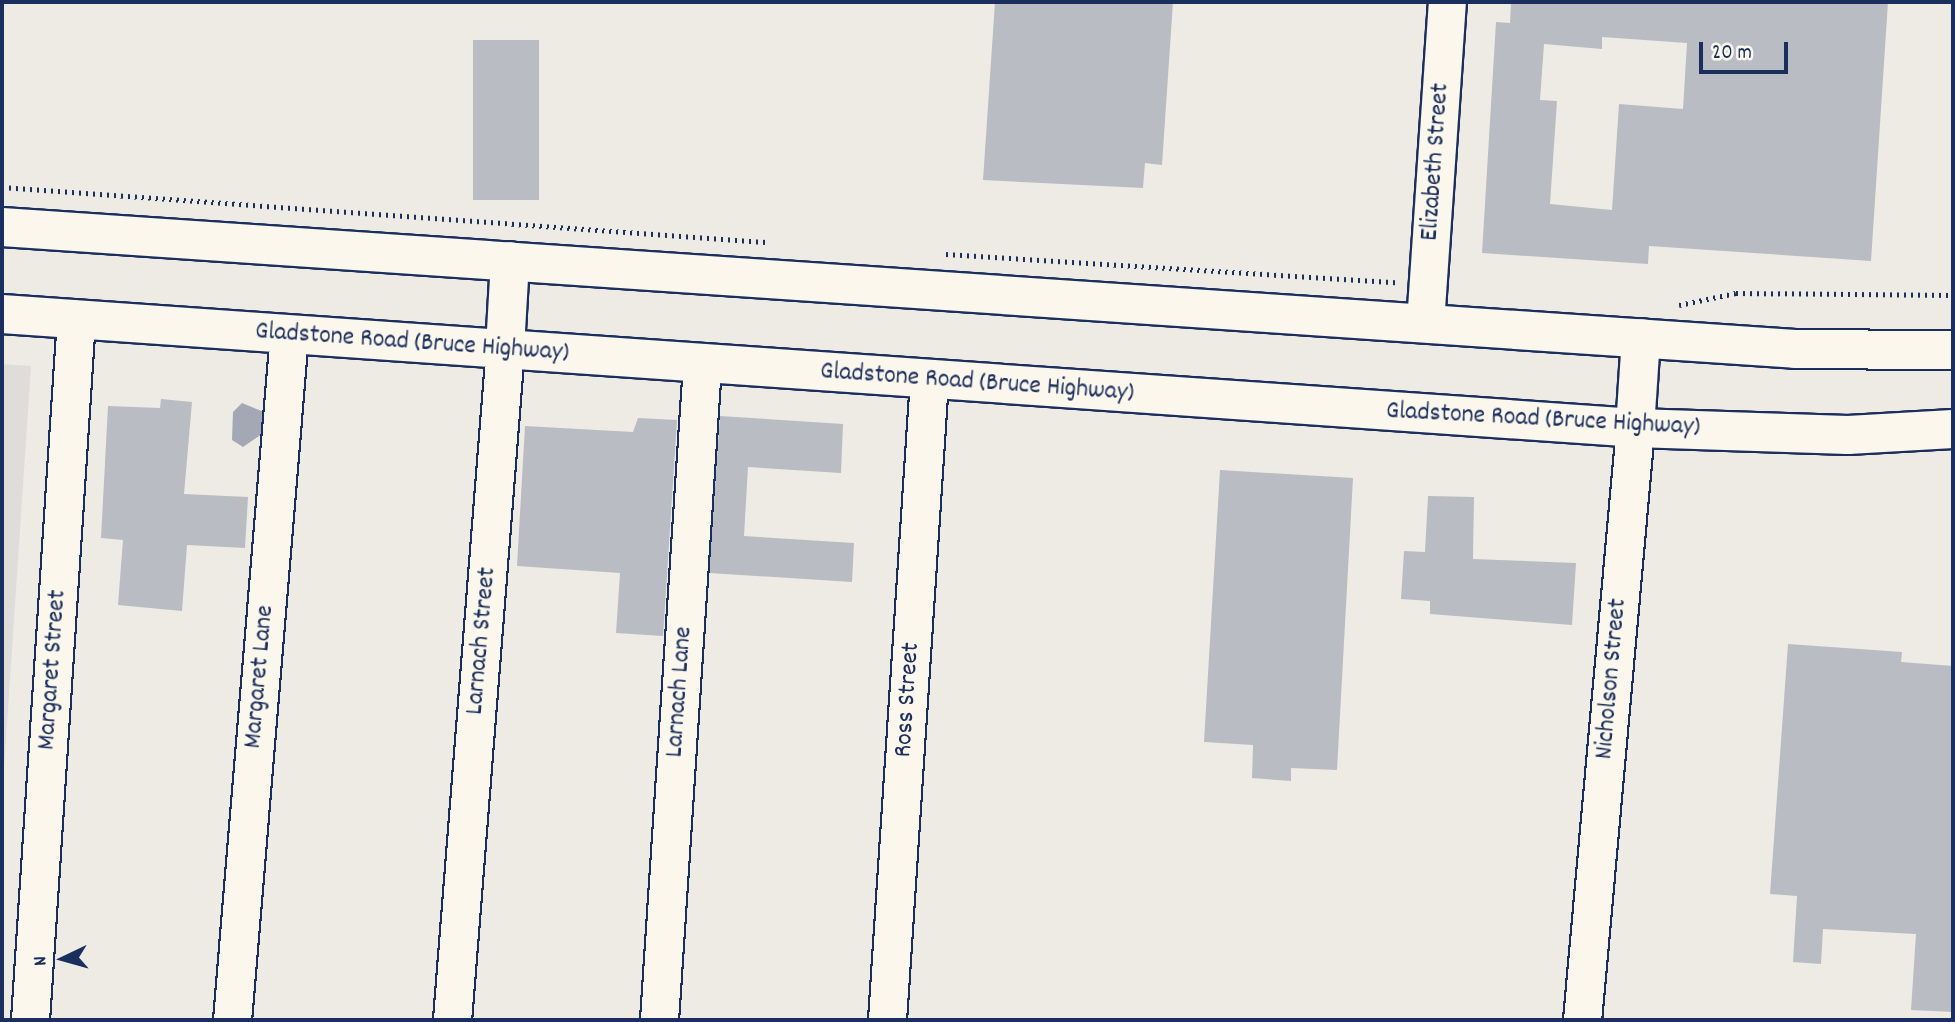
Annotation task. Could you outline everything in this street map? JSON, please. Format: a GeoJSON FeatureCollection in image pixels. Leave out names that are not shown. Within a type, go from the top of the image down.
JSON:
{"type":"FeatureCollection","features":[{"type":"Feature","properties":{"kind":"highway"},"geometry":{"type":"LineString","coordinates":[[2,227],[1795,349],[1953,350]]}},
{"type":"Feature","properties":{"kind":"highway","name":"Larnach Street"},"geometry":{"type":"LineString","coordinates":[[505,348],[510,261]]}},
{"type":"Feature","properties":{"kind":"highway","name":"Gladstone Road (Bruce Highway)"},"geometry":{"type":"LineString","coordinates":[[2,314],[1634,428],[1848,435],[1953,429]]}},
{"type":"Feature","properties":{"kind":"highway","name":"Nicholson Street"},"geometry":{"type":"LineString","coordinates":[[1634,428],[1641,338]]}},
{"type":"Feature","properties":{"kind":"street","name":"Elizabeth Street"},"geometry":{"type":"LineString","coordinates":[[1425,323],[1447,2]]}},
{"type":"Feature","properties":{"kind":"street","name":"Margaret Street"},"geometry":{"type":"LineString","coordinates":[[30,1020],[76,319]]}},
{"type":"Feature","properties":{"kind":"street","name":"Margaret Lane"},"geometry":{"type":"LineString","coordinates":[[232,1020],[289,334]]}},
{"type":"Feature","properties":{"kind":"street","name":"Larnach Street"},"geometry":{"type":"LineString","coordinates":[[452,1020],[505,348]]}},
{"type":"Feature","properties":{"kind":"street","name":"Larnach Lane"},"geometry":{"type":"LineString","coordinates":[[659,1020],[702,364]]}},
{"type":"Feature","properties":{"kind":"street","name":"Ross Street"},"geometry":{"type":"LineString","coordinates":[[887,1020],[929,380]]}},
{"type":"Feature","properties":{"kind":"street","name":"Nicholson Street"},"geometry":{"type":"LineString","coordinates":[[1582,1020],[1634,428]]}},
{"type":"Feature","properties":{"kind":"path"},"geometry":{"type":"LineString","coordinates":[[2,187],[777,243]]}},
{"type":"Feature","properties":{"kind":"path"},"geometry":{"type":"LineString","coordinates":[[937,253],[1428,282]]}},
{"type":"Feature","properties":{"kind":"path"},"geometry":{"type":"LineString","coordinates":[[1664,304],[1736,293],[1953,295]]}},
{"type":"Feature","properties":{"kind":"shaded area"},"geometry":{"type":"Polygon","coordinates":[[[2,364],[31,366],[2,798],[2,364]]]}},
{"type":"Feature","properties":{"kind":"shaded area"},"geometry":{"type":"Polygon","coordinates":[[[242,403],[264,412],[262,434],[243,447],[232,440],[233,412],[242,403]]]}},
{"type":"Feature","properties":{"kind":"building"},"geometry":{"type":"Polygon","coordinates":[[[995,2],[1173,2],[1162,165],[1145,163],[1143,188],[983,180],[995,2]]]}},
{"type":"Feature","properties":{"kind":"building"},"geometry":{"type":"Polygon","coordinates":[[[1511,2],[1888,2],[1871,261],[1649,246],[1648,264],[1482,253],[1496,22],[1510,23],[1511,2]],[[1602,37],[1602,49],[1544,44],[1540,100],[1557,101],[1550,204],[1612,210],[1619,104],[1683,109],[1687,43],[1602,37]]]}},
{"type":"Feature","properties":{"kind":"building"},"geometry":{"type":"Polygon","coordinates":[[[473,40],[539,40],[539,200],[473,200],[473,40]]]}},
{"type":"Feature","properties":{"kind":"building"},"geometry":{"type":"Polygon","coordinates":[[[161,399],[192,402],[184,494],[248,497],[245,548],[187,545],[182,611],[118,605],[123,540],[101,538],[108,406],[160,408],[161,399]]]}},
{"type":"Feature","properties":{"kind":"building"},"geometry":{"type":"Polygon","coordinates":[[[720,416],[843,424],[841,473],[748,467],[744,536],[854,543],[852,582],[709,573],[720,416]]]}},
{"type":"Feature","properties":{"kind":"building"},"geometry":{"type":"Polygon","coordinates":[[[638,418],[677,420],[663,636],[616,633],[620,573],[517,566],[525,426],[633,432],[638,418]]]}},
{"type":"Feature","properties":{"kind":"building"},"geometry":{"type":"Polygon","coordinates":[[[1220,470],[1353,478],[1337,770],[1291,768],[1291,781],[1252,778],[1253,745],[1204,742],[1220,470]]]}},
{"type":"Feature","properties":{"kind":"building"},"geometry":{"type":"Polygon","coordinates":[[[1428,496],[1474,497],[1473,559],[1576,563],[1572,625],[1430,614],[1430,601],[1401,599],[1404,551],[1425,552],[1428,496]]]}},
{"type":"Feature","properties":{"kind":"building"},"geometry":{"type":"Polygon","coordinates":[[[1788,644],[1902,652],[1901,662],[1953,666],[1953,1012],[1911,1010],[1916,934],[1823,929],[1821,964],[1793,962],[1797,896],[1770,894],[1788,644]]]}}]}
